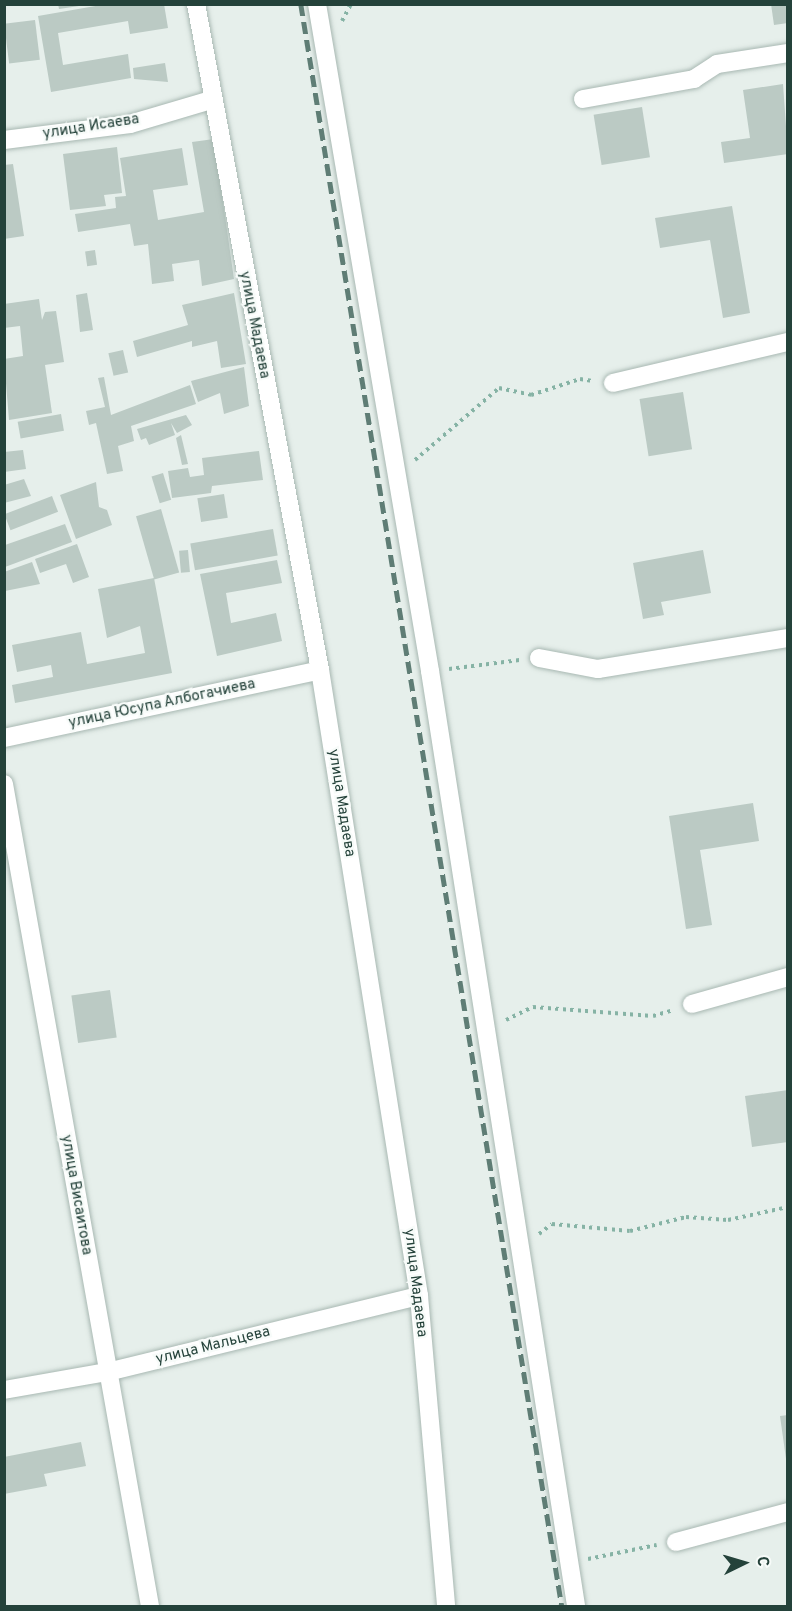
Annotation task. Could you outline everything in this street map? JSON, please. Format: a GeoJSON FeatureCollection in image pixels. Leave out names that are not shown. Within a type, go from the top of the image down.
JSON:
{"type":"FeatureCollection","features":[{"type":"Feature","properties":{"kind":"street","name":"улица Мадаева"},"geometry":{"type":"LineString","coordinates":[[196,4],[211,100],[320,670],[419,1296],[446,1606]]}},
{"type":"Feature","properties":{"kind":"street"},"geometry":{"type":"LineString","coordinates":[[316,4],[430,671],[576,1606]]}},
{"type":"Feature","properties":{"kind":"street"},"geometry":{"type":"LineString","coordinates":[[583,99],[694,79],[717,64],[788,53]]}},
{"type":"Feature","properties":{"kind":"street","name":"улица Исаева"},"geometry":{"type":"LineString","coordinates":[[4,140],[130,124],[211,100]]}},
{"type":"Feature","properties":{"kind":"street"},"geometry":{"type":"LineString","coordinates":[[613,383],[788,342]]}},
{"type":"Feature","properties":{"kind":"street"},"geometry":{"type":"LineString","coordinates":[[539,658],[598,669],[788,638]]}},
{"type":"Feature","properties":{"kind":"street","name":"улица Юсупа Албогачиева"},"geometry":{"type":"LineString","coordinates":[[4,738],[320,670]]}},
{"type":"Feature","properties":{"kind":"street","name":"улица Висаитова"},"geometry":{"type":"LineString","coordinates":[[4,784],[150,1606]]}},
{"type":"Feature","properties":{"kind":"street"},"geometry":{"type":"LineString","coordinates":[[692,1004],[788,978]]}},
{"type":"Feature","properties":{"kind":"street","name":"улица Мальцева"},"geometry":{"type":"LineString","coordinates":[[4,1390],[107,1372],[419,1296]]}},
{"type":"Feature","properties":{"kind":"street"},"geometry":{"type":"LineString","coordinates":[[676,1542],[788,1512]]}},
{"type":"Feature","properties":{"kind":"path"},"geometry":{"type":"LineString","coordinates":[[396,470],[433,449],[499,388],[531,395],[580,379],[613,383]]}},
{"type":"Feature","properties":{"kind":"path"},"geometry":{"type":"LineString","coordinates":[[430,671],[539,658]]}},
{"type":"Feature","properties":{"kind":"path"},"geometry":{"type":"LineString","coordinates":[[486,1029],[533,1007],[653,1016],[692,1004]]}},
{"type":"Feature","properties":{"kind":"path"},"geometry":{"type":"LineString","coordinates":[[521,1251],[552,1224],[630,1231],[686,1217],[728,1220],[788,1207]]}},
{"type":"Feature","properties":{"kind":"path"},"geometry":{"type":"LineString","coordinates":[[569,1564],[676,1542]]}},
{"type":"Feature","properties":{"kind":"building"},"geometry":{"type":"Polygon","coordinates":[[[58,4],[79,4],[79,6],[59,9],[58,4]]]}},
{"type":"Feature","properties":{"kind":"building"},"geometry":{"type":"Polygon","coordinates":[[[107,4],[164,4],[168,28],[130,34],[128,21],[58,33],[63,65],[128,54],[131,78],[51,92],[38,16],[107,4]]]}},
{"type":"Feature","properties":{"kind":"building"},"geometry":{"type":"Polygon","coordinates":[[[771,4],[788,4],[788,23],[774,25],[771,4]]]}},
{"type":"Feature","properties":{"kind":"building"},"geometry":{"type":"Polygon","coordinates":[[[35,20],[40,60],[9,63],[4,24],[35,20]]]}},
{"type":"Feature","properties":{"kind":"building"},"geometry":{"type":"Polygon","coordinates":[[[165,63],[168,82],[134,79],[133,68],[165,63]]]}},
{"type":"Feature","properties":{"kind":"building"},"geometry":{"type":"Polygon","coordinates":[[[783,84],[788,154],[724,163],[721,142],[750,138],[743,90],[783,84]]]}},
{"type":"Feature","properties":{"kind":"building"},"geometry":{"type":"Polygon","coordinates":[[[642,107],[650,157],[602,165],[594,115],[642,107]]]}},
{"type":"Feature","properties":{"kind":"building"},"geometry":{"type":"Polygon","coordinates":[[[214,139],[234,279],[202,286],[199,260],[172,264],[174,281],[152,284],[148,244],[134,246],[130,224],[78,232],[75,214],[116,208],[115,197],[126,196],[120,158],[182,148],[188,185],[153,190],[158,220],[204,212],[192,142],[214,139]]]}},
{"type":"Feature","properties":{"kind":"building"},"geometry":{"type":"Polygon","coordinates":[[[117,147],[122,193],[104,195],[106,206],[70,210],[63,154],[117,147]]]}},
{"type":"Feature","properties":{"kind":"building"},"geometry":{"type":"Polygon","coordinates":[[[13,164],[24,236],[4,239],[4,165],[13,164]]]}},
{"type":"Feature","properties":{"kind":"building"},"geometry":{"type":"Polygon","coordinates":[[[732,206],[750,313],[723,318],[710,240],[660,248],[655,218],[732,206]]]}},
{"type":"Feature","properties":{"kind":"building"},"geometry":{"type":"Polygon","coordinates":[[[95,250],[97,265],[87,266],[85,251],[95,250]]]}},
{"type":"Feature","properties":{"kind":"building"},"geometry":{"type":"Polygon","coordinates":[[[87,293],[93,330],[80,332],[76,295],[87,293]]]}},
{"type":"Feature","properties":{"kind":"building"},"geometry":{"type":"Polygon","coordinates":[[[234,293],[246,364],[221,368],[217,341],[192,347],[192,341],[137,357],[133,341],[188,325],[182,305],[234,293]]]}},
{"type":"Feature","properties":{"kind":"building"},"geometry":{"type":"Polygon","coordinates":[[[39,299],[42,320],[45,312],[56,311],[64,362],[45,365],[52,413],[9,420],[4,359],[23,356],[20,326],[4,328],[4,304],[39,299]]]}},
{"type":"Feature","properties":{"kind":"building"},"geometry":{"type":"Polygon","coordinates":[[[123,350],[128,372],[114,376],[108,353],[123,350]]]}},
{"type":"Feature","properties":{"kind":"building"},"geometry":{"type":"Polygon","coordinates":[[[244,367],[249,406],[224,414],[220,393],[198,402],[191,381],[244,367]]]}},
{"type":"Feature","properties":{"kind":"building"},"geometry":{"type":"Polygon","coordinates":[[[104,377],[111,415],[190,385],[196,404],[131,426],[134,441],[118,446],[123,471],[107,474],[96,423],[89,425],[86,411],[105,407],[98,378],[104,377]]]}},
{"type":"Feature","properties":{"kind":"building"},"geometry":{"type":"Polygon","coordinates":[[[683,392],[692,449],[649,456],[640,399],[683,392]]]}},
{"type":"Feature","properties":{"kind":"building"},"geometry":{"type":"Polygon","coordinates":[[[61,414],[64,431],[21,438],[18,422],[61,414]]]}},
{"type":"Feature","properties":{"kind":"building"},"geometry":{"type":"Polygon","coordinates":[[[186,415],[192,425],[177,433],[171,423],[175,435],[149,445],[146,438],[141,440],[137,429],[186,415]]]}},
{"type":"Feature","properties":{"kind":"building"},"geometry":{"type":"Polygon","coordinates":[[[181,435],[188,464],[182,465],[176,438],[181,435]]]}},
{"type":"Feature","properties":{"kind":"building"},"geometry":{"type":"Polygon","coordinates":[[[23,450],[26,469],[4,472],[4,452],[23,450]]]}},
{"type":"Feature","properties":{"kind":"building"},"geometry":{"type":"Polygon","coordinates":[[[259,451],[263,480],[212,486],[211,493],[172,498],[168,471],[188,468],[190,477],[204,475],[202,458],[259,451]]]}},
{"type":"Feature","properties":{"kind":"building"},"geometry":{"type":"Polygon","coordinates":[[[163,473],[171,500],[160,503],[152,477],[163,473]]]}},
{"type":"Feature","properties":{"kind":"building"},"geometry":{"type":"Polygon","coordinates":[[[24,479],[31,496],[4,503],[4,485],[24,479]]]}},
{"type":"Feature","properties":{"kind":"building"},"geometry":{"type":"Polygon","coordinates":[[[96,482],[99,507],[107,510],[112,525],[76,539],[60,495],[96,482]]]}},
{"type":"Feature","properties":{"kind":"building"},"geometry":{"type":"Polygon","coordinates":[[[224,494],[228,518],[201,522],[197,498],[224,494]]]}},
{"type":"Feature","properties":{"kind":"building"},"geometry":{"type":"Polygon","coordinates":[[[52,496],[58,512],[10,530],[4,514],[52,496]]]}},
{"type":"Feature","properties":{"kind":"building"},"geometry":{"type":"Polygon","coordinates":[[[161,509],[179,572],[154,580],[136,516],[161,509]]]}},
{"type":"Feature","properties":{"kind":"building"},"geometry":{"type":"Polygon","coordinates":[[[65,524],[72,542],[5,567],[5,545],[65,524]]]}},
{"type":"Feature","properties":{"kind":"building"},"geometry":{"type":"Polygon","coordinates":[[[273,529],[278,556],[195,570],[190,544],[273,529]]]}},
{"type":"Feature","properties":{"kind":"building"},"geometry":{"type":"Polygon","coordinates":[[[77,544],[89,577],[73,583],[66,564],[40,573],[35,559],[77,544]]]}},
{"type":"Feature","properties":{"kind":"building"},"geometry":{"type":"Polygon","coordinates":[[[188,550],[190,572],[181,573],[179,551],[188,550]]]}},
{"type":"Feature","properties":{"kind":"building"},"geometry":{"type":"Polygon","coordinates":[[[703,550],[711,593],[661,602],[664,615],[643,619],[633,563],[703,550]]]}},
{"type":"Feature","properties":{"kind":"building"},"geometry":{"type":"Polygon","coordinates":[[[277,560],[282,583],[226,593],[231,623],[276,613],[282,641],[217,656],[200,574],[277,560]]]}},
{"type":"Feature","properties":{"kind":"building"},"geometry":{"type":"Polygon","coordinates":[[[32,562],[40,584],[5,591],[4,572],[32,562]]]}},
{"type":"Feature","properties":{"kind":"building"},"geometry":{"type":"Polygon","coordinates":[[[154,578],[172,673],[15,703],[12,685],[53,677],[51,665],[17,672],[12,645],[81,632],[87,664],[145,653],[140,626],[107,638],[98,589],[154,578]]]}},
{"type":"Feature","properties":{"kind":"building"},"geometry":{"type":"Polygon","coordinates":[[[753,803],[759,841],[700,850],[712,925],[686,929],[669,816],[753,803]]]}},
{"type":"Feature","properties":{"kind":"building"},"geometry":{"type":"Polygon","coordinates":[[[110,990],[117,1038],[78,1043],[71,995],[110,990]]]}},
{"type":"Feature","properties":{"kind":"building"},"geometry":{"type":"Polygon","coordinates":[[[788,1090],[788,1142],[752,1147],[745,1096],[788,1090]]]}},
{"type":"Feature","properties":{"kind":"building"},"geometry":{"type":"Polygon","coordinates":[[[788,1415],[788,1459],[786,1459],[780,1416],[788,1415]]]}},
{"type":"Feature","properties":{"kind":"building"},"geometry":{"type":"Polygon","coordinates":[[[81,1442],[86,1466],[44,1474],[47,1486],[4,1494],[4,1457],[81,1442]]]}},
{"type":"Feature","properties":{"kind":"railway"},"geometry":{"type":"LineString","coordinates":[[301,4],[562,1606]]}}]}
